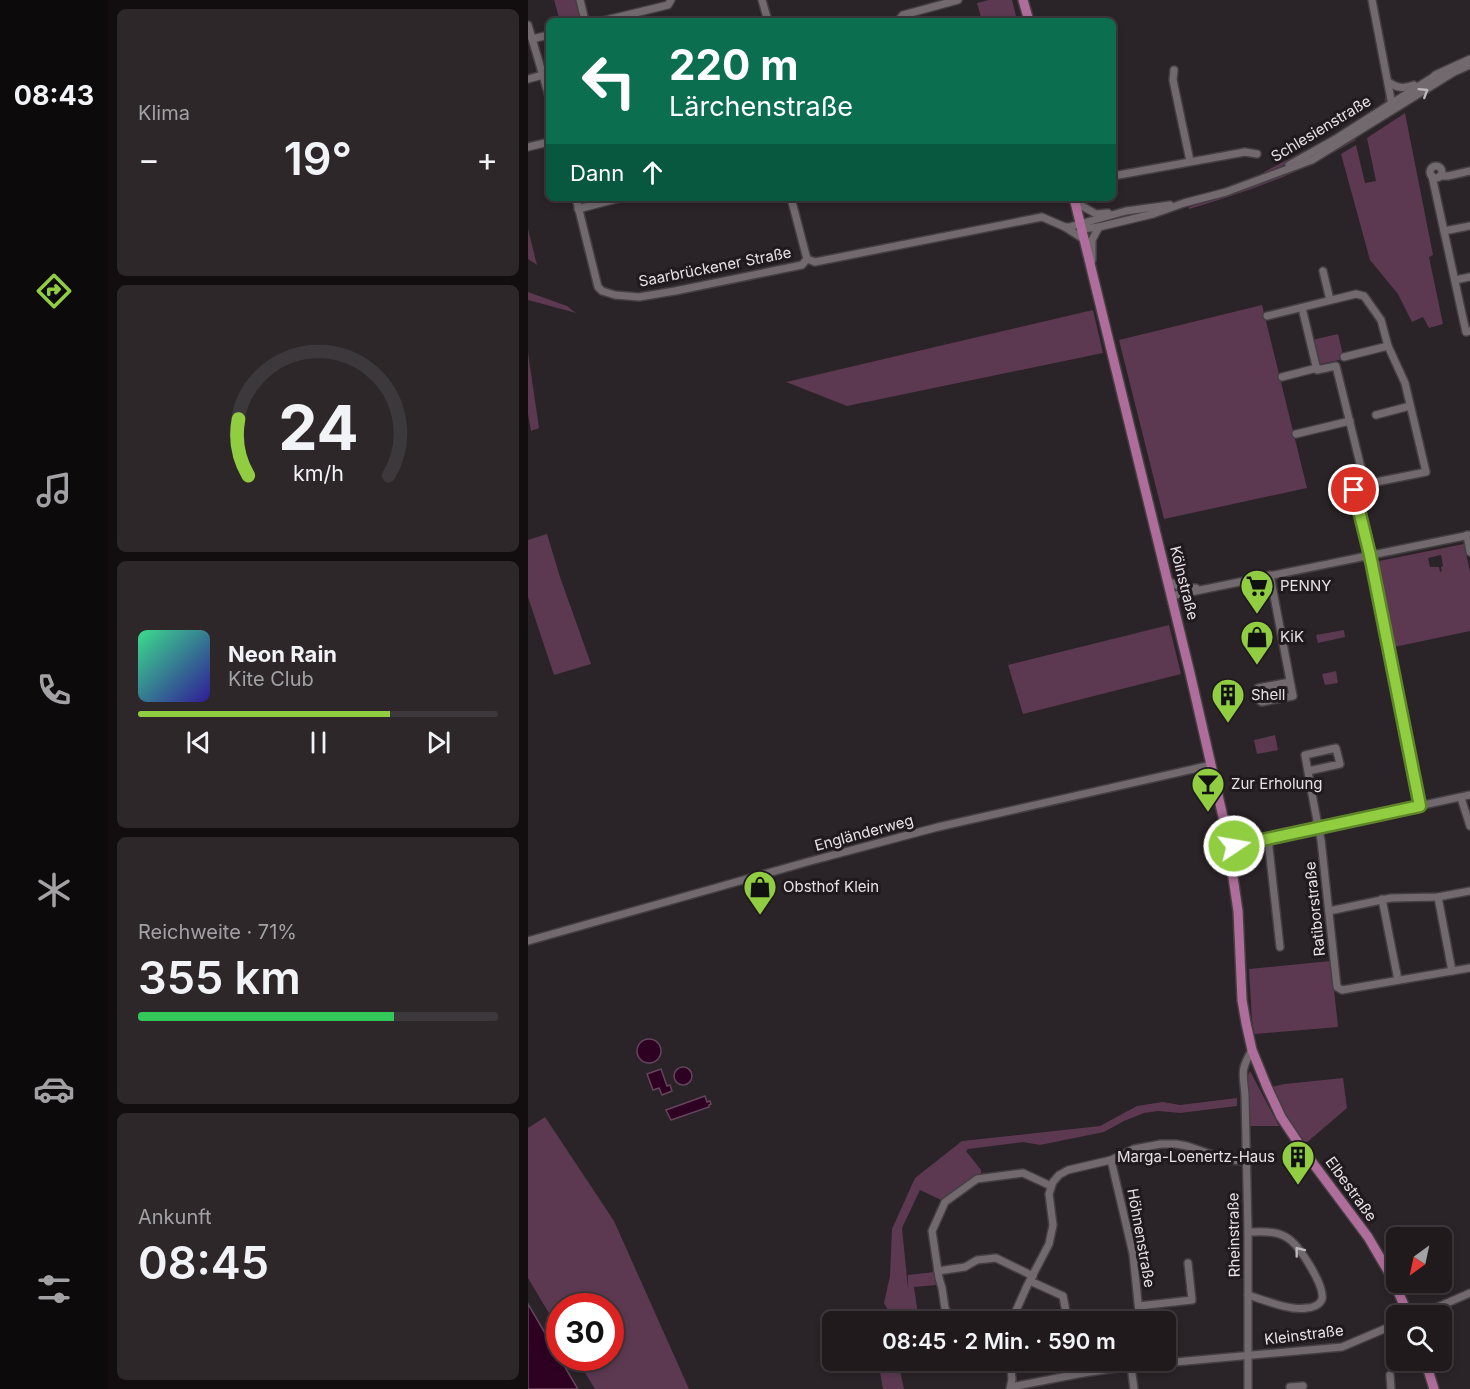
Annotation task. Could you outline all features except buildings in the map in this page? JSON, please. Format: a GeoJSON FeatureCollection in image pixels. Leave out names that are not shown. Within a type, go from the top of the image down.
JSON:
{"type":"FeatureCollection","features":[{"type":"Feature","properties":{"kind":"main road"},"geometry":{"type":"LineString","coordinates":[[1023,0],[1028,18]]}},
{"type":"Feature","properties":{"kind":"main road","name":"Kölnstraße"},"geometry":{"type":"LineString","coordinates":[[1075,201],[1168,581],[1229,848],[1238,911],[1242,979]]}},
{"type":"Feature","properties":{"kind":"main road","name":"Elbestraße"},"geometry":{"type":"LineString","coordinates":[[1242,979],[1242,1000],[1252,1050],[1281,1117],[1368,1237],[1391,1276],[1404,1305]]}},
{"type":"Feature","properties":{"kind":"main road"},"geometry":{"type":"LineString","coordinates":[[1428,1371],[1434,1389]]}},
{"type":"Feature","properties":{"kind":"street"},"geometry":{"type":"LineString","coordinates":[[580,0],[584,18]]}},
{"type":"Feature","properties":{"kind":"street"},"geometry":{"type":"LineString","coordinates":[[614,18],[668,5],[671,0]]}},
{"type":"Feature","properties":{"kind":"street"},"geometry":{"type":"LineString","coordinates":[[762,0],[767,18]]}},
{"type":"Feature","properties":{"kind":"street"},"geometry":{"type":"LineString","coordinates":[[900,18],[903,15],[958,0]]}},
{"type":"Feature","properties":{"kind":"street"},"geometry":{"type":"LineString","coordinates":[[1372,0],[1392,102]]}},
{"type":"Feature","properties":{"kind":"street"},"geometry":{"type":"LineString","coordinates":[[528,25],[546,86]]}},
{"type":"Feature","properties":{"kind":"street"},"geometry":{"type":"LineString","coordinates":[[532,39],[546,36]]}},
{"type":"Feature","properties":{"kind":"street","name":"Schlesienstraße"},"geometry":{"type":"LineString","coordinates":[[1388,82],[1404,88],[1470,59]]}},
{"type":"Feature","properties":{"kind":"street","name":"Schlesienstraße"},"geometry":{"type":"LineString","coordinates":[[1082,226],[1100,227],[1153,214],[1226,192],[1312,160],[1454,72],[1470,65]]}},
{"type":"Feature","properties":{"kind":"street"},"geometry":{"type":"LineString","coordinates":[[1174,70],[1173,80],[1190,161]]}},
{"type":"Feature","properties":{"kind":"street","name":"Schlesienstraße"},"geometry":{"type":"LineString","coordinates":[[1262,179],[1337,138],[1437,74]]}},
{"type":"Feature","properties":{"kind":"street"},"geometry":{"type":"LineString","coordinates":[[528,79],[543,75]]}},
{"type":"Feature","properties":{"kind":"street","name":"Schlesienstraße"},"geometry":{"type":"LineString","coordinates":[[1392,102],[1393,111]]}},
{"type":"Feature","properties":{"kind":"street"},"geometry":{"type":"LineString","coordinates":[[528,147],[546,143]]}},
{"type":"Feature","properties":{"kind":"street"},"geometry":{"type":"LineString","coordinates":[[1116,175],[1245,152],[1257,154]]}},
{"type":"Feature","properties":{"kind":"street"},"geometry":{"type":"LineString","coordinates":[[1470,171],[1436,176],[1444,231],[1466,332],[1470,331]]}},
{"type":"Feature","properties":{"kind":"street","name":"Saarbrückener Straße"},"geometry":{"type":"LineString","coordinates":[[577,201],[598,287],[602,291],[615,295],[639,297],[802,265],[807,259],[815,262],[1042,217],[1065,227],[1085,240]]}},
{"type":"Feature","properties":{"kind":"street"},"geometry":{"type":"LineString","coordinates":[[578,209],[609,201]]}},
{"type":"Feature","properties":{"kind":"street"},"geometry":{"type":"LineString","coordinates":[[792,201],[807,259]]}},
{"type":"Feature","properties":{"kind":"street"},"geometry":{"type":"LineString","coordinates":[[1076,201],[1096,214],[1126,211]]}},
{"type":"Feature","properties":{"kind":"street","name":"Schlesienstraße"},"geometry":{"type":"LineString","coordinates":[[1082,226],[1126,211],[1184,203]]}},
{"type":"Feature","properties":{"kind":"street","name":"Saarbrückener Straße"},"geometry":{"type":"LineString","coordinates":[[1065,227],[1082,226]]}},
{"type":"Feature","properties":{"kind":"street"},"geometry":{"type":"LineString","coordinates":[[1444,231],[1470,226]]}},
{"type":"Feature","properties":{"kind":"street"},"geometry":{"type":"LineString","coordinates":[[1092,272],[1092,240],[1100,227]]}},
{"type":"Feature","properties":{"kind":"street"},"geometry":{"type":"LineString","coordinates":[[1323,271],[1330,300]]}},
{"type":"Feature","properties":{"kind":"street"},"geometry":{"type":"LineString","coordinates":[[1455,280],[1470,277]]}},
{"type":"Feature","properties":{"kind":"street"},"geometry":{"type":"LineString","coordinates":[[1267,316],[1356,294],[1364,296],[1381,320],[1388,346],[1405,383],[1426,472],[1365,484],[1354,490],[1370,555],[1420,806]]}},
{"type":"Feature","properties":{"kind":"street"},"geometry":{"type":"LineString","coordinates":[[1302,308],[1317,368]]}},
{"type":"Feature","properties":{"kind":"street"},"geometry":{"type":"LineString","coordinates":[[1344,357],[1388,346]]}},
{"type":"Feature","properties":{"kind":"street"},"geometry":{"type":"LineString","coordinates":[[1282,377],[1317,368],[1317,370],[1336,366],[1365,484]]}},
{"type":"Feature","properties":{"kind":"street"},"geometry":{"type":"LineString","coordinates":[[1376,415],[1410,406]]}},
{"type":"Feature","properties":{"kind":"street"},"geometry":{"type":"LineString","coordinates":[[1296,435],[1350,421]]}},
{"type":"Feature","properties":{"kind":"street"},"geometry":{"type":"LineString","coordinates":[[1171,596],[1468,535],[1470,552]]}},
{"type":"Feature","properties":{"kind":"street"},"geometry":{"type":"LineString","coordinates":[[1270,575],[1293,696],[1262,702],[1259,700],[1258,688],[1290,682]]}},
{"type":"Feature","properties":{"kind":"street"},"geometry":{"type":"LineString","coordinates":[[1168,581],[1182,588],[1208,588]]}},
{"type":"Feature","properties":{"kind":"street"},"geometry":{"type":"LineString","coordinates":[[1336,748],[1340,764],[1308,771],[1305,754],[1336,748]]}},
{"type":"Feature","properties":{"kind":"street","name":"Engländerweg"},"geometry":{"type":"LineString","coordinates":[[528,941],[938,827],[1211,765]]}},
{"type":"Feature","properties":{"kind":"street","name":"Ratiborstraße"},"geometry":{"type":"LineString","coordinates":[[1308,771],[1318,828],[1338,988],[1342,990],[1398,980]]}},
{"type":"Feature","properties":{"kind":"street"},"geometry":{"type":"LineString","coordinates":[[1229,848],[1470,795]]}},
{"type":"Feature","properties":{"kind":"street"},"geometry":{"type":"LineString","coordinates":[[1461,798],[1470,826]]}},
{"type":"Feature","properties":{"kind":"street"},"geometry":{"type":"LineString","coordinates":[[1268,839],[1280,947]]}},
{"type":"Feature","properties":{"kind":"street"},"geometry":{"type":"LineString","coordinates":[[1329,911],[1382,900],[1438,897],[1470,891]]}},
{"type":"Feature","properties":{"kind":"street"},"geometry":{"type":"LineString","coordinates":[[1438,897],[1452,971]]}},
{"type":"Feature","properties":{"kind":"street"},"geometry":{"type":"LineString","coordinates":[[1382,900],[1398,980],[1470,968]]}},
{"type":"Feature","properties":{"kind":"street","name":"Rheinstraße"},"geometry":{"type":"LineString","coordinates":[[1248,1389],[1248,1232],[1242,1073],[1252,1050]]}},
{"type":"Feature","properties":{"kind":"street"},"geometry":{"type":"LineString","coordinates":[[1244,1080],[1246,1071],[1257,1062]]}},
{"type":"Feature","properties":{"kind":"street"},"geometry":{"type":"LineString","coordinates":[[1015,1311],[1049,1244],[1053,1225],[1049,1201],[1051,1186],[1059,1175],[1068,1170],[1112,1160],[1134,1149],[1161,1144],[1187,1146],[1228,1160],[1246,1161]]}},
{"type":"Feature","properties":{"kind":"street","name":"Höhnenstraße"},"geometry":{"type":"LineString","coordinates":[[1112,1160],[1133,1254],[1139,1311]]}},
{"type":"Feature","properties":{"kind":"street"},"geometry":{"type":"LineString","coordinates":[[946,1311],[932,1232],[945,1202],[977,1179],[1023,1173],[1051,1186]]}},
{"type":"Feature","properties":{"kind":"street"},"geometry":{"type":"LineString","coordinates":[[1248,1232],[1272,1232],[1291,1240],[1310,1266],[1322,1298],[1317,1305],[1306,1309],[1294,1308],[1248,1295]]}},
{"type":"Feature","properties":{"kind":"street"},"geometry":{"type":"LineString","coordinates":[[938,1271],[965,1268],[977,1260],[996,1258],[1063,1296],[1066,1311]]}},
{"type":"Feature","properties":{"kind":"street"},"geometry":{"type":"LineString","coordinates":[[1138,1306],[1192,1300],[1188,1263]]}},
{"type":"Feature","properties":{"kind":"street"},"geometry":{"type":"LineString","coordinates":[[1442,1305],[1470,1293]]}},
{"type":"Feature","properties":{"kind":"street","name":"Kleinstraße"},"geometry":{"type":"LineString","coordinates":[[1176,1360],[1342,1347],[1386,1328]]}},
{"type":"Feature","properties":{"kind":"street"},"geometry":{"type":"LineString","coordinates":[[1010,1388],[1011,1371]]}},
{"type":"Feature","properties":{"kind":"street","name":"Kleinstraße"},"geometry":{"type":"LineString","coordinates":[[1010,1388],[1097,1371]]}},
{"type":"Feature","properties":{"kind":"street"},"geometry":{"type":"LineString","coordinates":[[1132,1371],[1134,1389]]}},
{"type":"Feature","properties":{"kind":"street"},"geometry":{"type":"LineString","coordinates":[[1390,1375],[1391,1389]]}},
{"type":"Feature","properties":{"kind":"street"},"geometry":{"type":"LineString","coordinates":[[1290,1389],[1290,1387],[1303,1386]]}},
{"type":"Feature","properties":{"kind":"shaded area"},"geometry":{"type":"Polygon","coordinates":[[[554,0],[576,0],[580,18],[559,18],[554,0]]]}},
{"type":"Feature","properties":{"kind":"shaded area"},"geometry":{"type":"Polygon","coordinates":[[[989,0],[1012,0],[1016,18],[981,18],[977,3],[989,0]]]}},
{"type":"Feature","properties":{"kind":"shaded area"},"geometry":{"type":"Polygon","coordinates":[[[1383,104],[1380,107],[1298,158],[1264,172],[1333,136],[1383,104]]]}},
{"type":"Feature","properties":{"kind":"shaded area"},"geometry":{"type":"Polygon","coordinates":[[[1405,113],[1433,255],[1429,257],[1443,324],[1429,328],[1423,317],[1412,322],[1398,294],[1370,260],[1341,154],[1356,145],[1365,183],[1376,181],[1367,138],[1405,113]]]}},
{"type":"Feature","properties":{"kind":"shaded area"},"geometry":{"type":"Polygon","coordinates":[[[1355,139],[1290,174],[1189,209],[1189,207],[1274,178],[1355,139]]]}},
{"type":"Feature","properties":{"kind":"shaded area"},"geometry":{"type":"Polygon","coordinates":[[[528,229],[537,265],[528,259],[528,229]]]}},
{"type":"Feature","properties":{"kind":"shaded area"},"geometry":{"type":"Polygon","coordinates":[[[528,292],[567,306],[576,313],[528,300],[528,292]]]}},
{"type":"Feature","properties":{"kind":"shaded area"},"geometry":{"type":"Polygon","coordinates":[[[1262,305],[1307,488],[1164,519],[1119,340],[1262,305]]]}},
{"type":"Feature","properties":{"kind":"shaded area"},"geometry":{"type":"Polygon","coordinates":[[[1093,310],[1103,353],[847,406],[786,382],[1093,310]]]}},
{"type":"Feature","properties":{"kind":"shaded area"},"geometry":{"type":"Polygon","coordinates":[[[1338,334],[1344,359],[1320,364],[1312,340],[1338,334]]]}},
{"type":"Feature","properties":{"kind":"shaded area"},"geometry":{"type":"Polygon","coordinates":[[[528,353],[539,428],[531,431],[528,414],[528,353]]]}},
{"type":"Feature","properties":{"kind":"shaded area"},"geometry":{"type":"Polygon","coordinates":[[[547,534],[591,664],[554,675],[528,597],[528,540],[547,534]]]}},
{"type":"Feature","properties":{"kind":"shaded area"},"geometry":{"type":"Polygon","coordinates":[[[1464,544],[1470,572],[1470,631],[1394,647],[1377,564],[1379,561],[1464,544]],[[1441,555],[1428,558],[1430,567],[1439,567],[1440,572],[1443,566],[1441,555]]]}},
{"type":"Feature","properties":{"kind":"shaded area"},"geometry":{"type":"Polygon","coordinates":[[[1169,625],[1181,674],[1023,714],[1008,665],[1169,625]]]}},
{"type":"Feature","properties":{"kind":"shaded area"},"geometry":{"type":"Polygon","coordinates":[[[1344,630],[1345,637],[1318,643],[1316,635],[1344,630]]]}},
{"type":"Feature","properties":{"kind":"shaded area"},"geometry":{"type":"Polygon","coordinates":[[[1336,671],[1338,683],[1325,685],[1322,674],[1336,671]]]}},
{"type":"Feature","properties":{"kind":"shaded area"},"geometry":{"type":"Polygon","coordinates":[[[1275,735],[1278,750],[1257,754],[1254,740],[1275,735]]]}},
{"type":"Feature","properties":{"kind":"shaded area"},"geometry":{"type":"Polygon","coordinates":[[[1331,961],[1338,1027],[1254,1034],[1249,969],[1331,961]]]}},
{"type":"Feature","properties":{"kind":"shaded area"},"geometry":{"type":"Polygon","coordinates":[[[644,1039],[654,1039],[661,1046],[661,1056],[654,1063],[644,1063],[637,1056],[637,1046],[644,1039]]]}},
{"type":"Feature","properties":{"kind":"shaded area"},"geometry":{"type":"Polygon","coordinates":[[[679,1067],[687,1067],[692,1072],[690,1083],[679,1085],[674,1080],[674,1072],[679,1067]]]}},
{"type":"Feature","properties":{"kind":"shaded area"},"geometry":{"type":"Polygon","coordinates":[[[661,1069],[667,1086],[670,1085],[672,1091],[662,1095],[659,1088],[653,1090],[647,1074],[661,1069]]]}},
{"type":"Feature","properties":{"kind":"shaded area"},"geometry":{"type":"Polygon","coordinates":[[[1250,1071],[1279,1126],[1248,1126],[1249,1108],[1247,1107],[1246,1084],[1250,1071]]]}},
{"type":"Feature","properties":{"kind":"shaded area"},"geometry":{"type":"Polygon","coordinates":[[[1343,1078],[1347,1108],[1305,1144],[1285,1116],[1271,1087],[1343,1078]]]}},
{"type":"Feature","properties":{"kind":"shaded area"},"geometry":{"type":"Polygon","coordinates":[[[705,1096],[707,1102],[710,1101],[709,1107],[671,1120],[666,1110],[705,1096]]]}},
{"type":"Feature","properties":{"kind":"shaded area"},"geometry":{"type":"Polygon","coordinates":[[[1237,1098],[1237,1106],[1180,1113],[1158,1111],[1144,1113],[1104,1132],[1040,1145],[1023,1142],[968,1149],[966,1151],[981,1173],[943,1201],[920,1190],[902,1228],[908,1288],[908,1275],[934,1272],[936,1285],[914,1287],[918,1311],[888,1310],[884,1303],[890,1276],[892,1229],[915,1178],[962,1141],[1100,1126],[1137,1106],[1163,1102],[1180,1105],[1237,1098]]]}},
{"type":"Feature","properties":{"kind":"shaded area"},"geometry":{"type":"Polygon","coordinates":[[[545,1117],[614,1221],[689,1389],[595,1389],[584,1371],[624,1371],[624,1293],[546,1293],[546,1308],[528,1278],[528,1128],[545,1117]]]}},
{"type":"Feature","properties":{"kind":"shaded area"},"geometry":{"type":"Polygon","coordinates":[[[528,1304],[546,1335],[546,1371],[567,1371],[578,1389],[528,1389],[528,1304]]]}},
{"type":"Feature","properties":{"kind":"shaded area"},"geometry":{"type":"Polygon","coordinates":[[[880,1371],[900,1371],[904,1389],[883,1389],[880,1371]]]}},
{"type":"Feature","properties":{"kind":"place","name":"PENNY"},"geometry":{"type":"Point","coordinates":[1257,615]}},
{"type":"Feature","properties":{"kind":"place","name":"KiK"},"geometry":{"type":"Point","coordinates":[1257,666]}},
{"type":"Feature","properties":{"kind":"place","name":"Shell"},"geometry":{"type":"Point","coordinates":[1228,724]}},
{"type":"Feature","properties":{"kind":"place","name":"Zur Erholung"},"geometry":{"type":"Point","coordinates":[1208,813]}},
{"type":"Feature","properties":{"kind":"place","name":"Obsthof Klein"},"geometry":{"type":"Point","coordinates":[760,916]}},
{"type":"Feature","properties":{"kind":"place","name":"Marga-Loenertz-Haus"},"geometry":{"type":"Point","coordinates":[1298,1186]}},
{"type":"Feature","properties":{"kind":"route"},"geometry":{"type":"LineString","coordinates":[[1234,846],[1420,806],[1370,555],[1354,490]]}}]}
